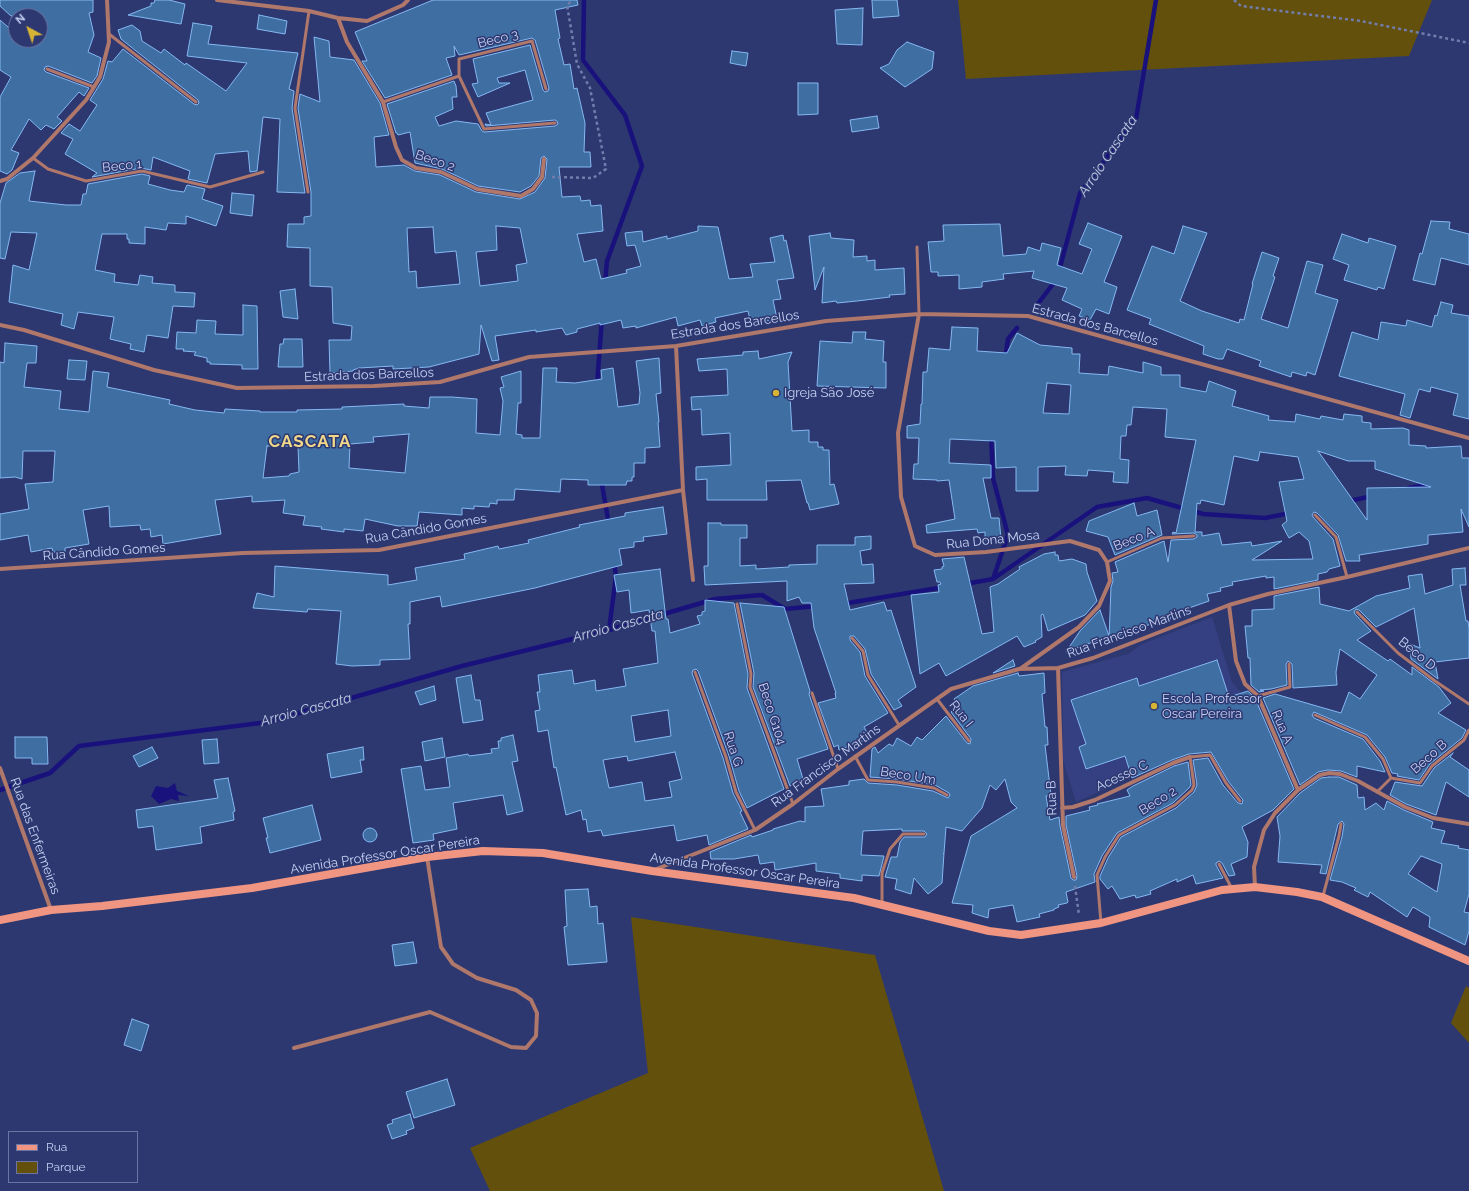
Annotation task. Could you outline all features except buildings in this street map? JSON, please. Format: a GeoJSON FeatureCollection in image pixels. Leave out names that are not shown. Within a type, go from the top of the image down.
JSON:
{"type":"FeatureCollection","features":[{"type":"Feature","properties":{"kind":"main road","name":"Avenida Professor Oscar Pereira"},"geometry":{"type":"LineString","coordinates":[[0,920],[51,910],[102,906],[252,888],[427,857],[483,850],[543,853],[652,871],[854,898],[989,931],[1021,935],[1101,923],[1222,890],[1255,887],[1297,892],[1322,898],[1469,961]]}},
{"type":"Feature","properties":{"kind":"street"},"geometry":{"type":"LineString","coordinates":[[0,181],[7,179],[33,158],[86,100],[100,77],[109,42],[108,0]]}},
{"type":"Feature","properties":{"kind":"street"},"geometry":{"type":"LineString","coordinates":[[217,0],[309,11],[338,18],[367,21],[403,5],[408,0]]}},
{"type":"Feature","properties":{"kind":"street","name":"Beco 2"},"geometry":{"type":"LineString","coordinates":[[338,18],[347,42],[383,102],[396,147],[402,160],[416,168],[441,172],[477,189],[521,196],[533,189],[542,177]]}},
{"type":"Feature","properties":{"kind":"street"},"geometry":{"type":"LineString","coordinates":[[542,177],[544,159]]}},
{"type":"Feature","properties":{"kind":"street","name":"Estrada dos Barcellos"},"geometry":{"type":"LineString","coordinates":[[0,325],[24,330],[154,370],[237,388],[374,386],[440,382],[529,357],[676,346],[826,321],[919,314],[1028,316],[1469,438]]}},
{"type":"Feature","properties":{"kind":"street","name":"Rua Dona Mosa"},"geometry":{"type":"LineString","coordinates":[[919,314],[898,433],[901,497],[915,546],[935,555],[986,552],[1070,541],[1099,550],[1107,562]]}},
{"type":"Feature","properties":{"kind":"street"},"geometry":{"type":"LineString","coordinates":[[676,346],[683,490],[693,580]]}},
{"type":"Feature","properties":{"kind":"street","name":"Rua Cândido Gomes"},"geometry":{"type":"LineString","coordinates":[[0,569],[243,553],[379,550],[683,490]]}},
{"type":"Feature","properties":{"kind":"street","name":"Rua Francisco Martins"},"geometry":{"type":"LineString","coordinates":[[652,871],[755,830],[793,804],[855,756],[951,689],[1019,669],[1058,668],[1093,658],[1230,605],[1268,594],[1347,578],[1469,548]]}},
{"type":"Feature","properties":{"kind":"street"},"geometry":{"type":"LineString","coordinates":[[1019,669],[1079,626],[1099,606],[1110,581],[1107,562]]}},
{"type":"Feature","properties":{"kind":"street","name":"Rua A"},"geometry":{"type":"LineString","coordinates":[[1230,605],[1236,661],[1245,684],[1258,696],[1298,790]]}},
{"type":"Feature","properties":{"kind":"street","name":"Rua B"},"geometry":{"type":"LineString","coordinates":[[1058,668],[1063,825],[1074,877]]}},
{"type":"Feature","properties":{"kind":"street","name":"Acesso C"},"geometry":{"type":"LineString","coordinates":[[1062,808],[1073,807],[1095,800],[1173,763],[1190,757]]}},
{"type":"Feature","properties":{"kind":"street","name":"Rua das Enfermeiras"},"geometry":{"type":"LineString","coordinates":[[0,768],[51,910]]}},
{"type":"Feature","properties":{"kind":"street"},"geometry":{"type":"LineString","coordinates":[[1255,887],[1254,866],[1264,830],[1275,813],[1298,790],[1320,775],[1329,773],[1340,774],[1358,781],[1405,807],[1433,818],[1469,824]]}},
{"type":"Feature","properties":{"kind":"street"},"geometry":{"type":"LineString","coordinates":[[294,1048],[430,1012],[510,1047],[526,1048],[536,1036],[537,1013],[531,1000],[516,990],[477,978],[458,968],[452,964],[441,946],[427,857]]}},
{"type":"Feature","properties":{"kind":"lane"},"geometry":{"type":"LineString","coordinates":[[308,192],[295,108],[309,11]]}},
{"type":"Feature","properties":{"kind":"lane"},"geometry":{"type":"LineString","coordinates":[[109,34],[196,102]]}},
{"type":"Feature","properties":{"kind":"lane","name":"Beco 3"},"geometry":{"type":"LineString","coordinates":[[459,76],[459,59],[532,41],[546,89]]}},
{"type":"Feature","properties":{"kind":"lane"},"geometry":{"type":"LineString","coordinates":[[47,69],[94,87]]}},
{"type":"Feature","properties":{"kind":"lane"},"geometry":{"type":"LineString","coordinates":[[383,102],[459,76],[484,130],[555,123]]}},
{"type":"Feature","properties":{"kind":"lane","name":"Beco 1"},"geometry":{"type":"LineString","coordinates":[[33,158],[48,169],[86,181],[142,171],[210,188],[263,172]]}},
{"type":"Feature","properties":{"kind":"lane"},"geometry":{"type":"LineString","coordinates":[[917,247],[919,314]]}},
{"type":"Feature","properties":{"kind":"lane"},"geometry":{"type":"LineString","coordinates":[[1315,515],[1336,537],[1347,578]]}},
{"type":"Feature","properties":{"kind":"lane","name":"Beco A"},"geometry":{"type":"LineString","coordinates":[[1107,562],[1162,538],[1194,536]]}},
{"type":"Feature","properties":{"kind":"lane","name":"Beco G104"},"geometry":{"type":"LineString","coordinates":[[738,604],[751,674],[750,686],[793,804]]}},
{"type":"Feature","properties":{"kind":"lane","name":"Beco D"},"geometry":{"type":"LineString","coordinates":[[1358,612],[1398,653],[1469,704]]}},
{"type":"Feature","properties":{"kind":"lane"},"geometry":{"type":"LineString","coordinates":[[852,638],[862,651],[868,675],[899,726]]}},
{"type":"Feature","properties":{"kind":"lane"},"geometry":{"type":"LineString","coordinates":[[1258,696],[1290,687],[1289,664]]}},
{"type":"Feature","properties":{"kind":"lane","name":"Rua G"},"geometry":{"type":"LineString","coordinates":[[695,672],[726,757],[736,792],[755,830]]}},
{"type":"Feature","properties":{"kind":"lane"},"geometry":{"type":"LineString","coordinates":[[812,693],[838,769]]}},
{"type":"Feature","properties":{"kind":"lane","name":"Rua I"},"geometry":{"type":"LineString","coordinates":[[937,699],[969,741]]}},
{"type":"Feature","properties":{"kind":"lane"},"geometry":{"type":"LineString","coordinates":[[1314,715],[1365,737],[1383,759],[1391,778],[1376,792]]}},
{"type":"Feature","properties":{"kind":"lane","name":"Beco B"},"geometry":{"type":"LineString","coordinates":[[1391,778],[1420,783],[1432,766],[1464,740],[1469,730]]}},
{"type":"Feature","properties":{"kind":"lane"},"geometry":{"type":"LineString","coordinates":[[1190,757],[1210,754],[1226,783],[1240,801]]}},
{"type":"Feature","properties":{"kind":"lane","name":"Beco Um"},"geometry":{"type":"LineString","coordinates":[[855,756],[868,780],[897,782],[934,788],[947,794]]}},
{"type":"Feature","properties":{"kind":"lane","name":"Beco 2"},"geometry":{"type":"LineString","coordinates":[[1101,923],[1097,875],[1105,857],[1119,835],[1175,804],[1192,790],[1194,785],[1190,757]]}},
{"type":"Feature","properties":{"kind":"lane"},"geometry":{"type":"LineString","coordinates":[[1322,898],[1341,824]]}},
{"type":"Feature","properties":{"kind":"lane"},"geometry":{"type":"LineString","coordinates":[[882,904],[882,873],[890,849],[903,834],[924,834]]}},
{"type":"Feature","properties":{"kind":"lane"},"geometry":{"type":"LineString","coordinates":[[1219,864],[1232,889]]}},
{"type":"Feature","properties":{"kind":"path"},"geometry":{"type":"LineString","coordinates":[[542,177],[593,178],[606,169],[590,88],[578,64],[567,5],[573,0]]}},
{"type":"Feature","properties":{"kind":"path"},"geometry":{"type":"LineString","coordinates":[[1234,0],[1241,6],[1361,21],[1469,43]]}},
{"type":"Feature","properties":{"kind":"path"},"geometry":{"type":"LineString","coordinates":[[1074,877],[1081,926]]}},
{"type":"Feature","properties":{"kind":"shaded area","name":"Escola Professor Oscar Pereira"},"geometry":{"type":"Polygon","coordinates":[[[1212,617],[1232,682],[1241,693],[1186,753],[1076,802],[1063,760],[1062,672],[1128,654],[1142,644],[1212,617]]]}},
{"type":"Feature","properties":{"kind":"shaded area"},"geometry":{"type":"Polygon","coordinates":[[[175,783],[177,791],[189,796],[178,795],[179,801],[171,799],[159,804],[151,796],[156,786],[168,788],[175,783]]]}},
{"type":"Feature","properties":{"kind":"green space"},"geometry":{"type":"Polygon","coordinates":[[[958,0],[1432,0],[1409,56],[966,79],[958,0]]]}},
{"type":"Feature","properties":{"kind":"green space"},"geometry":{"type":"Polygon","coordinates":[[[631,917],[875,955],[944,1191],[490,1191],[470,1148],[648,1073],[631,917]]]}},
{"type":"Feature","properties":{"kind":"green space"},"geometry":{"type":"Polygon","coordinates":[[[1466,986],[1469,988],[1469,1043],[1451,1023],[1466,986]]]}},
{"type":"Feature","properties":{"kind":"waterway"},"geometry":{"type":"LineString","coordinates":[[584,0],[583,60],[625,115],[642,166],[607,261],[605,283]]}},
{"type":"Feature","properties":{"kind":"waterway","name":"Arroio Cascata"},"geometry":{"type":"LineString","coordinates":[[1059,271],[1080,193],[1136,119],[1156,0]]}},
{"type":"Feature","properties":{"kind":"waterway","name":"Arroio Cascata"},"geometry":{"type":"LineString","coordinates":[[1037,305],[1056,280]]}},
{"type":"Feature","properties":{"kind":"waterway"},"geometry":{"type":"LineString","coordinates":[[597,385],[602,318]]}},
{"type":"Feature","properties":{"kind":"waterway","name":"Arroio Cascata"},"geometry":{"type":"LineString","coordinates":[[1005,359],[1008,339],[1017,328]]}},
{"type":"Feature","properties":{"kind":"waterway","name":"Arroio Cascata"},"geometry":{"type":"LineString","coordinates":[[965,584],[993,579],[1008,535],[993,478],[991,435]]}},
{"type":"Feature","properties":{"kind":"waterway"},"geometry":{"type":"LineString","coordinates":[[601,479],[609,525]]}},
{"type":"Feature","properties":{"kind":"waterway"},"geometry":{"type":"LineString","coordinates":[[1409,488],[1430,484]]}},
{"type":"Feature","properties":{"kind":"waterway"},"geometry":{"type":"LineString","coordinates":[[1349,501],[1373,496]]}},
{"type":"Feature","properties":{"kind":"waterway"},"geometry":{"type":"LineString","coordinates":[[993,579],[1097,507],[1147,498],[1203,514],[1265,518],[1290,513]]}},
{"type":"Feature","properties":{"kind":"waterway"},"geometry":{"type":"LineString","coordinates":[[609,630],[616,576],[614,562]]}},
{"type":"Feature","properties":{"kind":"waterway","name":"Arroio Cascata"},"geometry":{"type":"LineString","coordinates":[[842,604],[944,587]]}},
{"type":"Feature","properties":{"kind":"waterway","name":"Arroio Cascata"},"geometry":{"type":"LineString","coordinates":[[0,790],[50,773],[79,746],[268,722],[462,666],[609,630],[715,599],[762,595],[785,609],[817,606]]}},
{"type":"Feature","properties":{"kind":"place","name":"Igreja São José"},"geometry":{"type":"Point","coordinates":[776,393]}},
{"type":"Feature","properties":{"kind":"place","name":"Escola Professor Oscar Pereira"},"geometry":{"type":"Point","coordinates":[1154,706]}},
{"type":"Feature","properties":{"kind":"district","name":"CASCATA"},"geometry":{"type":"Point","coordinates":[310,442]}}]}
